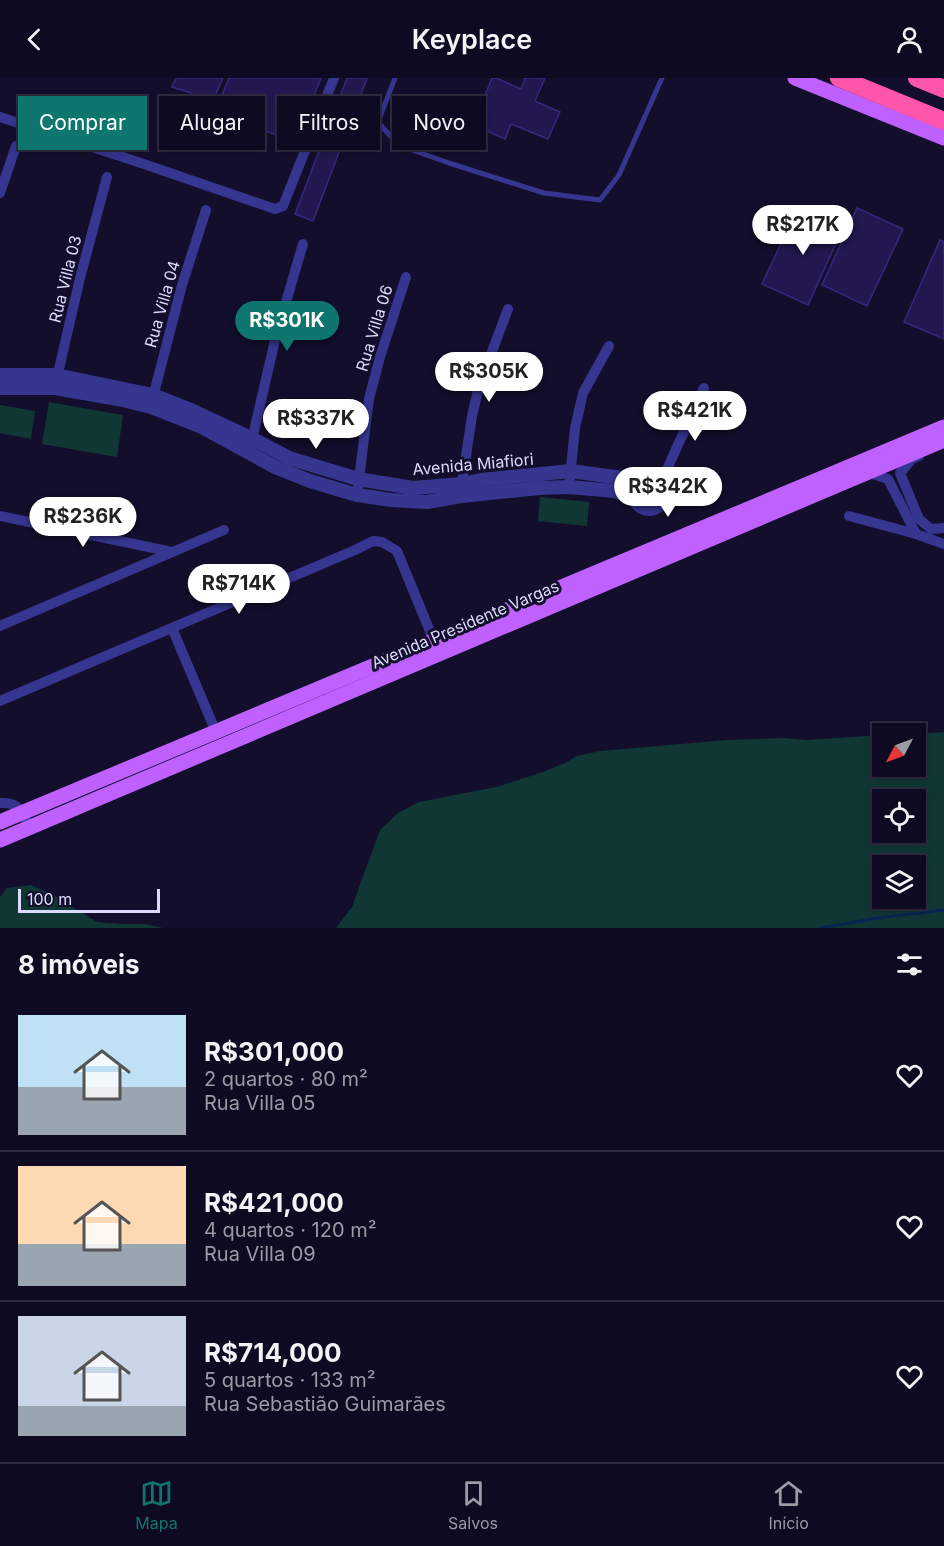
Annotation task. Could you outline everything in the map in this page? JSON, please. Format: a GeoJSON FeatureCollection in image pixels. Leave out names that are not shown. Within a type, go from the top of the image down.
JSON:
{"type":"FeatureCollection","features":[{"type":"Feature","properties":{"kind":"highway"},"geometry":{"type":"LineString","coordinates":[[839,78],[944,120]]}},
{"type":"Feature","properties":{"kind":"highway"},"geometry":{"type":"LineString","coordinates":[[917,78],[944,89]]}},
{"type":"Feature","properties":{"kind":"main road"},"geometry":{"type":"LineString","coordinates":[[795,78],[944,138]]}},
{"type":"Feature","properties":{"kind":"main road","name":"Avenida Presidente Vargas"},"geometry":{"type":"LineString","coordinates":[[0,840],[944,427]]}},
{"type":"Feature","properties":{"kind":"main road","name":"Avenida Presidente Vargas"},"geometry":{"type":"LineString","coordinates":[[0,822],[434,641],[590,583],[944,440]]}},
{"type":"Feature","properties":{"kind":"street"},"geometry":{"type":"LineString","coordinates":[[0,117],[275,209],[283,206],[334,78]]}},
{"type":"Feature","properties":{"kind":"street"},"geometry":{"type":"LineString","coordinates":[[0,193],[16,146]]}},
{"type":"Feature","properties":{"kind":"street","name":"Rua Villa 03"},"geometry":{"type":"LineString","coordinates":[[56,382],[80,278],[107,177]]}},
{"type":"Feature","properties":{"kind":"street","name":"Rua Villa 04"},"geometry":{"type":"LineString","coordinates":[[152,401],[182,285],[206,210]]}},
{"type":"Feature","properties":{"kind":"street"},"geometry":{"type":"LineString","coordinates":[[249,453],[276,336],[303,244]]}},
{"type":"Feature","properties":{"kind":"street","name":"Rua Villa 06"},"geometry":{"type":"LineString","coordinates":[[357,495],[369,399],[406,277]]}},
{"type":"Feature","properties":{"kind":"street"},"geometry":{"type":"LineString","coordinates":[[461,490],[479,386],[508,309]]}},
{"type":"Feature","properties":{"kind":"street"},"geometry":{"type":"LineString","coordinates":[[569,487],[575,428],[583,393],[609,346]]}},
{"type":"Feature","properties":{"kind":"street","name":"Avenida Miafiori"},"geometry":{"type":"LineString","coordinates":[[0,375],[56,382],[123,399],[152,401],[191,410],[289,458],[358,479],[413,488],[461,490],[569,487],[615,491],[634,499]]}},
{"type":"Feature","properties":{"kind":"street","name":"Avenida Miafiori"},"geometry":{"type":"LineString","coordinates":[[0,388],[56,382]]}},
{"type":"Feature","properties":{"kind":"street"},"geometry":{"type":"LineString","coordinates":[[660,485],[672,454],[704,388]]}},
{"type":"Feature","properties":{"kind":"street","name":"Avenida Miafiori"},"geometry":{"type":"LineString","coordinates":[[152,401],[275,467],[310,481],[357,495],[427,502],[481,480],[571,471],[645,480]]}},
{"type":"Feature","properties":{"kind":"street"},"geometry":{"type":"LineString","coordinates":[[866,472],[888,479],[900,473],[912,459],[944,445]]}},
{"type":"Feature","properties":{"kind":"street"},"geometry":{"type":"LineString","coordinates":[[849,516],[944,543],[944,531],[931,529],[919,519],[900,473]]}},
{"type":"Feature","properties":{"kind":"street"},"geometry":{"type":"LineString","coordinates":[[888,479],[916,534]]}},
{"type":"Feature","properties":{"kind":"street"},"geometry":{"type":"LineString","coordinates":[[645,480],[656,481],[660,485],[664,496],[658,506],[653,509],[642,507],[634,499],[639,483],[645,480]]}},
{"type":"Feature","properties":{"kind":"street"},"geometry":{"type":"LineString","coordinates":[[0,516],[172,552]]}},
{"type":"Feature","properties":{"kind":"street"},"geometry":{"type":"LineString","coordinates":[[0,627],[224,530]]}},
{"type":"Feature","properties":{"kind":"street"},"geometry":{"type":"LineString","coordinates":[[0,701],[373,541],[382,542],[397,551],[434,641]]}},
{"type":"Feature","properties":{"kind":"street"},"geometry":{"type":"LineString","coordinates":[[172,628],[216,732]]}},
{"type":"Feature","properties":{"kind":"street"},"geometry":{"type":"LineString","coordinates":[[0,803],[15,804],[30,828]]}},
{"type":"Feature","properties":{"kind":"lane"},"geometry":{"type":"LineString","coordinates":[[395,78],[378,122],[398,145],[544,193],[600,200],[619,175],[662,78]]}},
{"type":"Feature","properties":{"kind":"green space"},"geometry":{"type":"Polygon","coordinates":[[[49,402],[123,415],[117,457],[42,444],[49,402]]]}},
{"type":"Feature","properties":{"kind":"green space"},"geometry":{"type":"Polygon","coordinates":[[[0,405],[35,411],[31,439],[0,433],[0,405]]]}},
{"type":"Feature","properties":{"kind":"green space"},"geometry":{"type":"Polygon","coordinates":[[[540,497],[589,502],[587,526],[538,521],[540,497]]]}},
{"type":"Feature","properties":{"kind":"green space"},"geometry":{"type":"Polygon","coordinates":[[[944,732],[944,928],[336,928],[352,907],[380,830],[398,813],[419,802],[496,787],[543,772],[577,756],[600,751],[727,740],[784,738],[807,740],[872,736],[872,777],[926,777],[926,733],[944,732]]]}},
{"type":"Feature","properties":{"kind":"green space"},"geometry":{"type":"Polygon","coordinates":[[[31,885],[53,895],[97,922],[145,924],[163,928],[0,928],[0,897],[7,888],[31,885]]]}},
{"type":"Feature","properties":{"kind":"building"},"geometry":{"type":"Polygon","coordinates":[[[176,78],[223,78],[215,96],[190,96],[191,93],[172,87],[176,78]]]}},
{"type":"Feature","properties":{"kind":"building"},"geometry":{"type":"Polygon","coordinates":[[[229,78],[321,78],[314,96],[277,96],[277,135],[265,130],[265,96],[222,96],[229,78]]]}},
{"type":"Feature","properties":{"kind":"building"},"geometry":{"type":"Polygon","coordinates":[[[347,78],[367,78],[360,96],[340,96],[347,78]]]}},
{"type":"Feature","properties":{"kind":"building"},"geometry":{"type":"Polygon","coordinates":[[[492,78],[521,89],[525,78],[545,78],[535,101],[560,112],[548,139],[511,124],[505,139],[486,131],[485,96],[492,78]]]}},
{"type":"Feature","properties":{"kind":"building"},"geometry":{"type":"Polygon","coordinates":[[[319,150],[340,150],[313,221],[295,214],[319,150]]]}},
{"type":"Feature","properties":{"kind":"building"},"geometry":{"type":"Polygon","coordinates":[[[798,207],[843,228],[808,305],[762,284],[798,207]]]}},
{"type":"Feature","properties":{"kind":"building"},"geometry":{"type":"Polygon","coordinates":[[[857,208],[903,229],[867,306],[822,285],[857,208]]]}},
{"type":"Feature","properties":{"kind":"building"},"geometry":{"type":"Polygon","coordinates":[[[940,240],[944,242],[944,339],[904,322],[940,240]]]}},
{"type":"Feature","properties":{"kind":"waterway"},"geometry":{"type":"LineString","coordinates":[[820,928],[944,910]]}}]}
